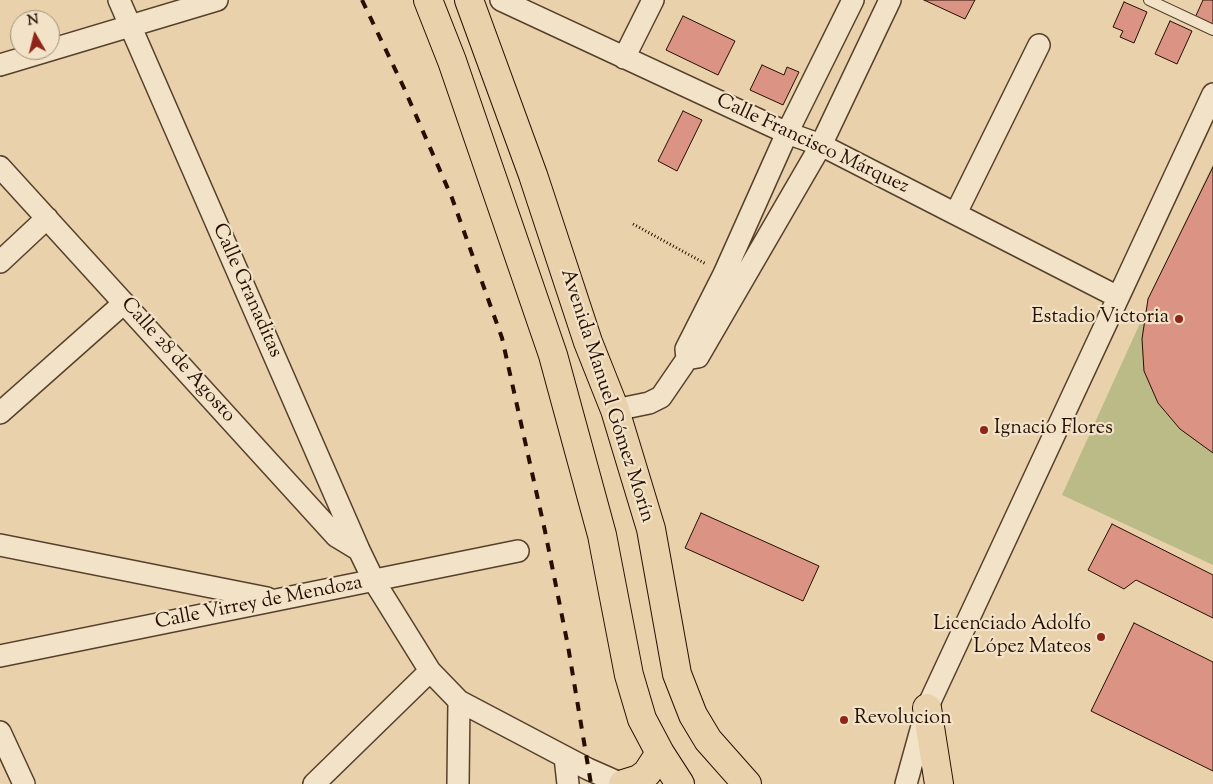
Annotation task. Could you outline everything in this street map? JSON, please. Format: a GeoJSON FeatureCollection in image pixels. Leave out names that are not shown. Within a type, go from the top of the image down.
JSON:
{"type":"FeatureCollection","features":[{"type":"Feature","properties":{"kind":"main road","name":"Avenida Manuel Gómez Morín"},"geometry":{"type":"LineString","coordinates":[[428,0],[452,61],[553,355],[602,535],[629,675],[642,719],[660,753],[680,784]]}},
{"type":"Feature","properties":{"kind":"main road","name":"Avenida Manuel Gómez Morín"},"geometry":{"type":"LineString","coordinates":[[468,0],[533,176],[588,342],[615,410],[651,529],[677,674],[693,715],[708,740],[747,784]]}},
{"type":"Feature","properties":{"kind":"main road"},"geometry":{"type":"LineString","coordinates":[[927,708],[939,784]]}},
{"type":"Feature","properties":{"kind":"main road"},"geometry":{"type":"LineString","coordinates":[[617,783],[639,779],[647,774],[660,753]]}},
{"type":"Feature","properties":{"kind":"street","name":"Calle Granaditas"},"geometry":{"type":"LineString","coordinates":[[119,0],[359,550],[374,581],[430,671],[459,701],[617,783]]}},
{"type":"Feature","properties":{"kind":"street"},"geometry":{"type":"LineString","coordinates":[[0,65],[217,0]]}},
{"type":"Feature","properties":{"kind":"street","name":"Calle Francisco Márquez"},"geometry":{"type":"LineString","coordinates":[[501,0],[787,134],[821,145],[1118,296]]}},
{"type":"Feature","properties":{"kind":"street"},"geometry":{"type":"LineString","coordinates":[[624,58],[653,0]]}},
{"type":"Feature","properties":{"kind":"street"},"geometry":{"type":"LineString","coordinates":[[615,410],[649,403],[661,397],[687,359],[686,349],[724,274],[787,134],[853,0]]}},
{"type":"Feature","properties":{"kind":"street"},"geometry":{"type":"LineString","coordinates":[[687,359],[698,357],[821,145],[890,0]]}},
{"type":"Feature","properties":{"kind":"street"},"geometry":{"type":"LineString","coordinates":[[956,213],[1039,45]]}},
{"type":"Feature","properties":{"kind":"street"},"geometry":{"type":"LineString","coordinates":[[906,784],[927,708],[1213,94]]}},
{"type":"Feature","properties":{"kind":"street","name":"Calle 28 de Agosto"},"geometry":{"type":"LineString","coordinates":[[0,167],[336,536],[359,550]]}},
{"type":"Feature","properties":{"kind":"street"},"geometry":{"type":"LineString","coordinates":[[0,262],[47,218]]}},
{"type":"Feature","properties":{"kind":"street"},"geometry":{"type":"LineString","coordinates":[[0,413],[124,303]]}},
{"type":"Feature","properties":{"kind":"street"},"geometry":{"type":"LineString","coordinates":[[0,545],[278,600]]}},
{"type":"Feature","properties":{"kind":"street","name":"Calle Virrey de Mendoza"},"geometry":{"type":"LineString","coordinates":[[0,656],[518,551]]}},
{"type":"Feature","properties":{"kind":"street"},"geometry":{"type":"LineString","coordinates":[[314,784],[430,671]]}},
{"type":"Feature","properties":{"kind":"street"},"geometry":{"type":"LineString","coordinates":[[458,784],[459,701]]}},
{"type":"Feature","properties":{"kind":"street"},"geometry":{"type":"LineString","coordinates":[[0,732],[24,784]]}},
{"type":"Feature","properties":{"kind":"street"},"geometry":{"type":"LineString","coordinates":[[565,757],[568,784]]}},
{"type":"Feature","properties":{"kind":"lane"},"geometry":{"type":"LineString","coordinates":[[1149,0],[1213,30]]}},
{"type":"Feature","properties":{"kind":"path"},"geometry":{"type":"LineString","coordinates":[[633,224],[724,274]]}},
{"type":"Feature","properties":{"kind":"green space","name":"Estadio Victoria"},"geometry":{"type":"Polygon","coordinates":[[[1213,164],[1213,565],[1062,495],[1146,310],[1148,299],[1213,164]]]}},
{"type":"Feature","properties":{"kind":"building"},"geometry":{"type":"Polygon","coordinates":[[[924,0],[975,0],[965,19],[924,0]]]}},
{"type":"Feature","properties":{"kind":"building"},"geometry":{"type":"Polygon","coordinates":[[[1203,0],[1213,0],[1213,29],[1194,20],[1203,0]]]}},
{"type":"Feature","properties":{"kind":"building"},"geometry":{"type":"Polygon","coordinates":[[[1124,2],[1147,12],[1134,43],[1120,37],[1123,31],[1113,27],[1124,2]]]}},
{"type":"Feature","properties":{"kind":"building"},"geometry":{"type":"Polygon","coordinates":[[[683,16],[735,41],[718,75],[666,50],[683,16]]]}},
{"type":"Feature","properties":{"kind":"building"},"geometry":{"type":"Polygon","coordinates":[[[1170,21],[1192,31],[1177,64],[1155,54],[1170,21]]]}},
{"type":"Feature","properties":{"kind":"building"},"geometry":{"type":"Polygon","coordinates":[[[762,65],[784,75],[787,67],[799,72],[783,105],[750,90],[762,65]]]}},
{"type":"Feature","properties":{"kind":"building"},"geometry":{"type":"Polygon","coordinates":[[[683,111],[702,120],[677,171],[658,161],[683,111]]]}},
{"type":"Feature","properties":{"kind":"building","name":"Estadio Victoria"},"geometry":{"type":"Polygon","coordinates":[[[1213,167],[1213,453],[1180,429],[1158,403],[1144,371],[1142,339],[1148,299],[1213,167]]]}},
{"type":"Feature","properties":{"kind":"building"},"geometry":{"type":"Polygon","coordinates":[[[701,513],[819,566],[803,601],[685,548],[701,513]]]}},
{"type":"Feature","properties":{"kind":"building"},"geometry":{"type":"Polygon","coordinates":[[[1112,524],[1213,575],[1213,618],[1136,580],[1124,589],[1088,570],[1112,524]]]}},
{"type":"Feature","properties":{"kind":"building"},"geometry":{"type":"Polygon","coordinates":[[[1134,623],[1213,662],[1213,771],[1091,711],[1134,623]]]}},
{"type":"Feature","properties":{"kind":"railway"},"geometry":{"type":"LineString","coordinates":[[362,0],[404,88],[452,198],[502,338],[545,531],[568,646],[591,784]]}},
{"type":"Feature","properties":{"kind":"place","name":"Estadio Victoria"},"geometry":{"type":"Point","coordinates":[1179,319]}},
{"type":"Feature","properties":{"kind":"place","name":"Ignacio Flores"},"geometry":{"type":"Point","coordinates":[984,430]}},
{"type":"Feature","properties":{"kind":"place","name":"Licenciado Adolfo López Mateos"},"geometry":{"type":"Point","coordinates":[1101,637]}},
{"type":"Feature","properties":{"kind":"place","name":"Revolucion"},"geometry":{"type":"Point","coordinates":[844,720]}}]}
